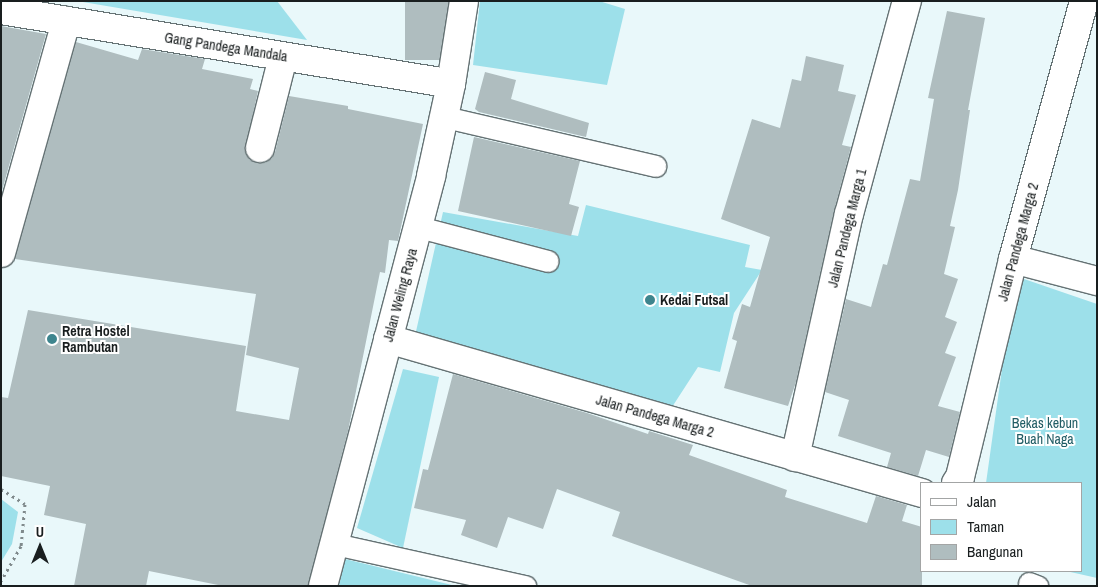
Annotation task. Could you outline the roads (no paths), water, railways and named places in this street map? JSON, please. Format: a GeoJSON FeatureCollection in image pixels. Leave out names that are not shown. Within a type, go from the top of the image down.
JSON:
{"type":"FeatureCollection","features":[{"type":"Feature","properties":{"kind":"street","name":"Jalan Weling Raya"},"geometry":{"type":"LineString","coordinates":[[323,586],[419,227],[452,84],[464,1]]}},
{"type":"Feature","properties":{"kind":"street","name":"Jalan Pandega Marga 1"},"geometry":{"type":"LineString","coordinates":[[795,457],[849,214],[907,1]]}},
{"type":"Feature","properties":{"kind":"street","name":"Jalan Pandega Marga 2"},"geometry":{"type":"LineString","coordinates":[[957,482],[960,477],[1013,259],[1084,1]]}},
{"type":"Feature","properties":{"kind":"street","name":"Gang Pandega Mandala"},"geometry":{"type":"LineString","coordinates":[[1,10],[53,13],[283,57],[452,84]]}},
{"type":"Feature","properties":{"kind":"street"},"geometry":{"type":"LineString","coordinates":[[1,254],[53,13]]}},
{"type":"Feature","properties":{"kind":"street"},"geometry":{"type":"LineString","coordinates":[[260,148],[283,57]]}},
{"type":"Feature","properties":{"kind":"street"},"geometry":{"type":"LineString","coordinates":[[1013,259],[1097,280]]}},
{"type":"Feature","properties":{"kind":"street","name":"Jalan Pandega Marga 2"},"geometry":{"type":"LineString","coordinates":[[388,339],[920,492]]}},
{"type":"Feature","properties":{"kind":"lane"},"geometry":{"type":"LineString","coordinates":[[445,117],[655,166]]}},
{"type":"Feature","properties":{"kind":"lane"},"geometry":{"type":"LineString","coordinates":[[419,227],[548,261]]}},
{"type":"Feature","properties":{"kind":"lane"},"geometry":{"type":"LineString","coordinates":[[335,544],[525,586]]}},
{"type":"Feature","properties":{"kind":"place","name":"Kedai Futsal"},"geometry":{"type":"Point","coordinates":[650,300]}},
{"type":"Feature","properties":{"kind":"place","name":"Retra Hostel Rambutan"},"geometry":{"type":"Point","coordinates":[52,339]}},
{"type":"Feature","properties":{"kind":"park label","name":"Bekas kebun Buah Naga"},"geometry":{"type":"Point","coordinates":[1045,432]}}]}
